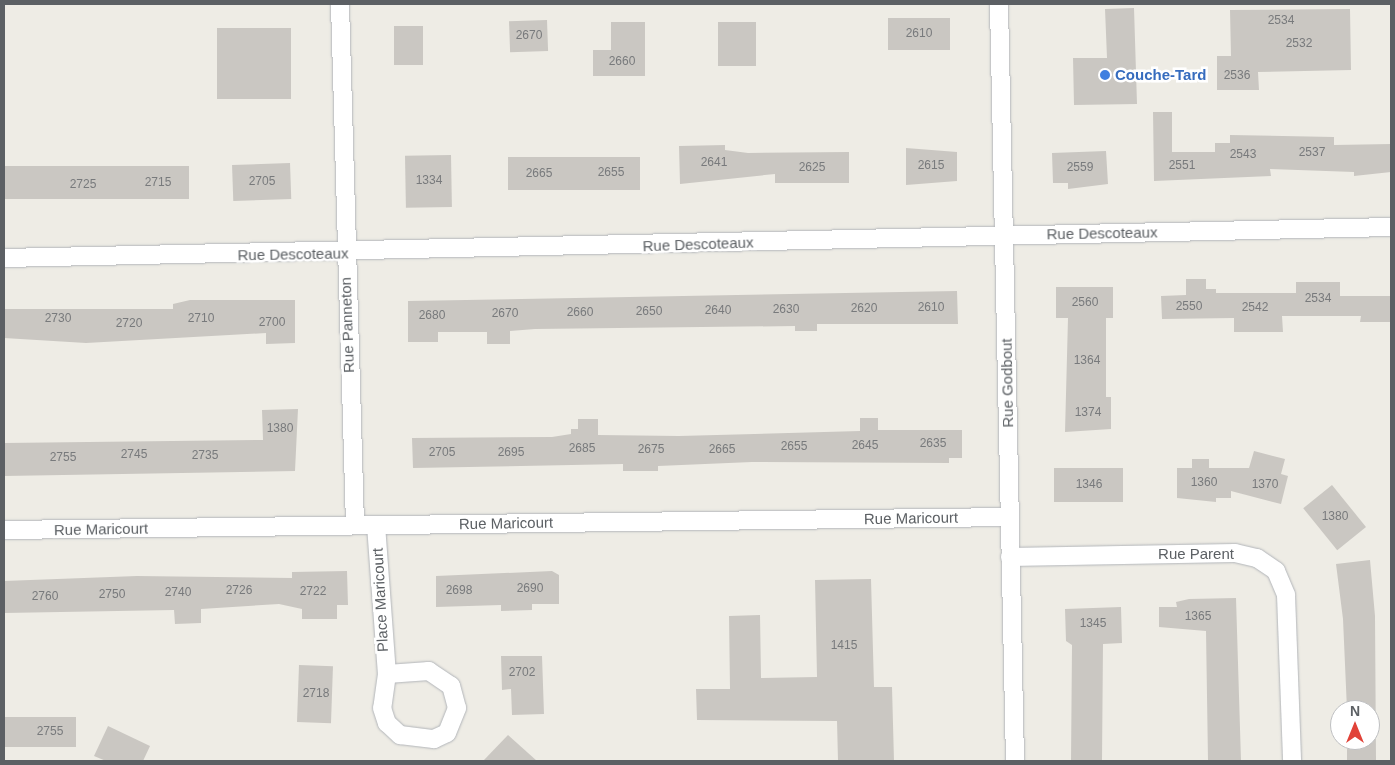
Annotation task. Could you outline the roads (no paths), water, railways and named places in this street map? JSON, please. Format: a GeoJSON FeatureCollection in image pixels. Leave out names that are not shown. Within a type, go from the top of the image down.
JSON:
{"type":"FeatureCollection","features":[{"type":"Feature","properties":{"kind":"street","name":"Rue Panneton"},"geometry":{"type":"LineString","coordinates":[[340,4],[344,254],[355,525]]}},
{"type":"Feature","properties":{"kind":"street","name":"Rue Godbout"},"geometry":{"type":"LineString","coordinates":[[999,4],[1005,235],[1008,517],[1015,761]]}},
{"type":"Feature","properties":{"kind":"street","name":"Rue Descoteaux"},"geometry":{"type":"LineString","coordinates":[[4,258],[344,254],[1005,235],[1391,227]]}},
{"type":"Feature","properties":{"kind":"street","name":"Rue Maricourt"},"geometry":{"type":"LineString","coordinates":[[4,530],[1008,517]]}},
{"type":"Feature","properties":{"kind":"street","name":"Place Maricourt"},"geometry":{"type":"LineString","coordinates":[[376,525],[387,674],[382,708],[387,723],[400,735],[416,739],[447,733],[457,708],[451,686],[429,671],[387,674]]}},
{"type":"Feature","properties":{"kind":"street","name":"Rue Parent"},"geometry":{"type":"LineString","coordinates":[[1010,557],[1235,553],[1257,558],[1276,571],[1286,595],[1292,761]]}},
{"type":"Feature","properties":{"kind":"place","name":"Couche-Tard"},"geometry":{"type":"Point","coordinates":[1105,75]}}]}
